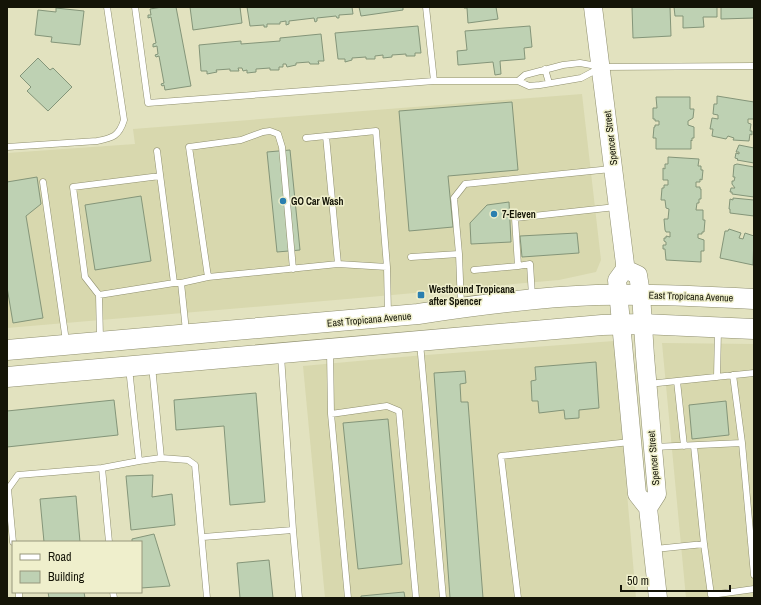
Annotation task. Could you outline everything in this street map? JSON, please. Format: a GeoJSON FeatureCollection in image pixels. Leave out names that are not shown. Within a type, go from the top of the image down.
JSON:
{"type":"FeatureCollection","features":[{"type":"Feature","properties":{"kind":"main road","name":"East Tropicana Avenue"},"geometry":{"type":"LineString","coordinates":[[7,350],[388,317],[461,307],[532,300],[641,294],[754,298]]}},
{"type":"Feature","properties":{"kind":"main road"},"geometry":{"type":"LineString","coordinates":[[7,377],[602,325],[642,324],[754,329]]}},
{"type":"Feature","properties":{"kind":"main road"},"geometry":{"type":"LineString","coordinates":[[69,372],[80,362],[92,355],[175,348],[184,342],[187,335]]}},
{"type":"Feature","properties":{"kind":"street","name":"Spencer Street"},"geometry":{"type":"LineString","coordinates":[[594,7],[626,269],[617,280],[631,441],[637,494],[648,508],[658,598]]}},
{"type":"Feature","properties":{"kind":"street","name":"Spencer Street"},"geometry":{"type":"LineString","coordinates":[[626,269],[638,275],[641,294],[642,324],[657,494],[648,508]]}},
{"type":"Feature","properties":{"kind":"lane"},"geometry":{"type":"LineString","coordinates":[[7,147],[98,141],[111,138],[121,130],[124,120],[108,7]]}},
{"type":"Feature","properties":{"kind":"lane"},"geometry":{"type":"LineString","coordinates":[[135,7],[148,103],[434,81],[518,81],[529,86],[581,78],[602,67]]}},
{"type":"Feature","properties":{"kind":"lane"},"geometry":{"type":"LineString","coordinates":[[426,7],[434,81]]}},
{"type":"Feature","properties":{"kind":"lane"},"geometry":{"type":"LineString","coordinates":[[518,81],[525,75],[563,65],[580,63],[602,67],[754,66]]}},
{"type":"Feature","properties":{"kind":"lane"},"geometry":{"type":"LineString","coordinates":[[546,69],[548,84]]}},
{"type":"Feature","properties":{"kind":"lane"},"geometry":{"type":"LineString","coordinates":[[208,277],[189,147],[241,140],[270,131],[278,134],[282,146],[292,269]]}},
{"type":"Feature","properties":{"kind":"lane"},"geometry":{"type":"LineString","coordinates":[[306,138],[376,131],[387,267],[388,317]]}},
{"type":"Feature","properties":{"kind":"lane"},"geometry":{"type":"LineString","coordinates":[[326,136],[338,264]]}},
{"type":"Feature","properties":{"kind":"lane"},"geometry":{"type":"LineString","coordinates":[[157,151],[187,335]]}},
{"type":"Feature","properties":{"kind":"lane"},"geometry":{"type":"LineString","coordinates":[[461,307],[459,254],[454,198],[465,184],[614,169]]}},
{"type":"Feature","properties":{"kind":"lane"},"geometry":{"type":"LineString","coordinates":[[101,342],[99,295],[85,277],[73,187],[160,176]]}},
{"type":"Feature","properties":{"kind":"lane"},"geometry":{"type":"LineString","coordinates":[[43,182],[66,345]]}},
{"type":"Feature","properties":{"kind":"lane"},"geometry":{"type":"LineString","coordinates":[[518,266],[515,218],[618,207]]}},
{"type":"Feature","properties":{"kind":"lane"},"geometry":{"type":"LineString","coordinates":[[410,257],[459,254]]}},
{"type":"Feature","properties":{"kind":"lane"},"geometry":{"type":"LineString","coordinates":[[99,295],[208,277],[338,264],[387,267]]}},
{"type":"Feature","properties":{"kind":"lane"},"geometry":{"type":"LineString","coordinates":[[474,270],[530,264],[532,300]]}},
{"type":"Feature","properties":{"kind":"lane"},"geometry":{"type":"LineString","coordinates":[[717,377],[719,327]]}},
{"type":"Feature","properties":{"kind":"lane"},"geometry":{"type":"LineString","coordinates":[[420,342],[443,598]]}},
{"type":"Feature","properties":{"kind":"lane"},"geometry":{"type":"LineString","coordinates":[[329,349],[331,414],[348,598]]}},
{"type":"Feature","properties":{"kind":"lane"},"geometry":{"type":"LineString","coordinates":[[281,354],[293,530],[300,598]]}},
{"type":"Feature","properties":{"kind":"lane"},"geometry":{"type":"LineString","coordinates":[[152,365],[161,458]]}},
{"type":"Feature","properties":{"kind":"lane"},"geometry":{"type":"LineString","coordinates":[[129,367],[138,461]]}},
{"type":"Feature","properties":{"kind":"lane"},"geometry":{"type":"LineString","coordinates":[[647,384],[754,373]]}},
{"type":"Feature","properties":{"kind":"lane"},"geometry":{"type":"LineString","coordinates":[[733,375],[742,443],[754,575]]}},
{"type":"Feature","properties":{"kind":"lane"},"geometry":{"type":"LineString","coordinates":[[677,381],[684,446]]}},
{"type":"Feature","properties":{"kind":"lane"},"geometry":{"type":"LineString","coordinates":[[331,414],[387,406],[399,411],[416,598]]}},
{"type":"Feature","properties":{"kind":"lane"},"geometry":{"type":"LineString","coordinates":[[518,598],[501,456],[631,441]]}},
{"type":"Feature","properties":{"kind":"lane"},"geometry":{"type":"LineString","coordinates":[[652,447],[742,443]]}},
{"type":"Feature","properties":{"kind":"lane"},"geometry":{"type":"LineString","coordinates":[[694,446],[711,595],[754,589]]}},
{"type":"Feature","properties":{"kind":"lane"},"geometry":{"type":"LineString","coordinates":[[13,541],[8,489],[18,475],[102,468],[161,458],[188,460],[195,465],[207,598]]}},
{"type":"Feature","properties":{"kind":"lane"},"geometry":{"type":"LineString","coordinates":[[102,468],[109,541]]}},
{"type":"Feature","properties":{"kind":"lane"},"geometry":{"type":"LineString","coordinates":[[202,537],[293,530]]}},
{"type":"Feature","properties":{"kind":"lane"},"geometry":{"type":"LineString","coordinates":[[653,549],[704,544]]}},
{"type":"Feature","properties":{"kind":"shaded area"},"geometry":{"type":"Polygon","coordinates":[[[582,94],[601,260],[596,272],[559,280],[7,328],[7,153],[135,144],[133,129],[582,94]]]}},
{"type":"Feature","properties":{"kind":"shaded area"},"geometry":{"type":"Polygon","coordinates":[[[614,341],[636,598],[325,598],[303,366],[614,341]]]}},
{"type":"Feature","properties":{"kind":"shaded area"},"geometry":{"type":"Polygon","coordinates":[[[662,343],[754,344],[754,598],[686,598],[662,343]]]}},
{"type":"Feature","properties":{"kind":"building"},"geometry":{"type":"Polygon","coordinates":[[[176,7],[191,86],[165,90],[164,85],[162,86],[161,84],[164,83],[159,56],[156,57],[155,55],[158,54],[157,46],[153,47],[153,44],[156,43],[151,17],[148,18],[148,15],[151,15],[150,9],[176,7]]]}},
{"type":"Feature","properties":{"kind":"building"},"geometry":{"type":"Polygon","coordinates":[[[190,7],[240,7],[242,23],[193,30],[190,7]]]}},
{"type":"Feature","properties":{"kind":"building"},"geometry":{"type":"Polygon","coordinates":[[[247,7],[352,7],[353,14],[339,15],[339,18],[336,16],[317,18],[317,21],[315,22],[314,18],[289,21],[289,24],[286,25],[286,21],[280,22],[280,24],[267,24],[267,27],[264,27],[264,25],[250,26],[247,7]]]}},
{"type":"Feature","properties":{"kind":"building"},"geometry":{"type":"Polygon","coordinates":[[[359,7],[403,7],[403,10],[361,16],[359,7]]]}},
{"type":"Feature","properties":{"kind":"building"},"geometry":{"type":"Polygon","coordinates":[[[464,7],[496,7],[498,19],[468,23],[467,8],[464,7]]]}},
{"type":"Feature","properties":{"kind":"building"},"geometry":{"type":"Polygon","coordinates":[[[632,7],[670,7],[671,36],[633,38],[632,7]]]}},
{"type":"Feature","properties":{"kind":"building"},"geometry":{"type":"Polygon","coordinates":[[[674,7],[717,7],[717,17],[703,17],[704,27],[683,28],[683,16],[675,16],[674,7]]]}},
{"type":"Feature","properties":{"kind":"building"},"geometry":{"type":"Polygon","coordinates":[[[721,7],[754,7],[754,18],[721,19],[721,7]]]}},
{"type":"Feature","properties":{"kind":"building"},"geometry":{"type":"Polygon","coordinates":[[[56,8],[84,11],[80,45],[51,42],[52,37],[35,35],[38,10],[56,12],[56,8]]]}},
{"type":"Feature","properties":{"kind":"building"},"geometry":{"type":"Polygon","coordinates":[[[418,26],[421,53],[415,53],[415,56],[406,56],[406,54],[392,55],[392,57],[383,58],[383,55],[375,56],[375,59],[366,59],[366,57],[352,58],[352,60],[345,62],[345,59],[338,59],[335,33],[418,26]]]}},
{"type":"Feature","properties":{"kind":"building"},"geometry":{"type":"Polygon","coordinates":[[[530,26],[532,47],[524,48],[525,59],[500,61],[501,74],[495,75],[493,62],[458,65],[457,51],[467,50],[465,31],[530,26]]]}},
{"type":"Feature","properties":{"kind":"building"},"geometry":{"type":"Polygon","coordinates":[[[321,34],[324,61],[318,61],[319,64],[310,64],[309,62],[296,63],[296,65],[287,67],[286,64],[283,64],[283,67],[279,67],[279,70],[270,70],[270,68],[256,69],[256,72],[247,73],[247,70],[243,71],[242,68],[238,68],[239,71],[230,71],[230,69],[216,70],[217,72],[207,74],[207,71],[201,71],[199,45],[241,41],[241,44],[280,41],[280,38],[321,34]]]}},
{"type":"Feature","properties":{"kind":"building"},"geometry":{"type":"Polygon","coordinates":[[[38,58],[50,70],[53,68],[72,87],[48,111],[27,91],[31,87],[20,76],[38,58]]]}},
{"type":"Feature","properties":{"kind":"building"},"geometry":{"type":"Polygon","coordinates":[[[717,96],[754,102],[754,119],[748,119],[748,123],[751,124],[750,131],[752,131],[749,141],[733,140],[734,138],[728,136],[726,139],[712,136],[713,129],[710,129],[712,118],[718,119],[718,115],[713,114],[714,104],[717,104],[717,96]]]}},
{"type":"Feature","properties":{"kind":"building"},"geometry":{"type":"Polygon","coordinates":[[[656,97],[690,97],[690,109],[694,109],[693,118],[688,121],[688,125],[694,127],[694,138],[692,138],[692,141],[691,140],[691,149],[656,149],[656,138],[653,138],[654,127],[655,125],[659,125],[659,121],[655,121],[655,119],[653,119],[653,108],[657,108],[656,97]]]}},
{"type":"Feature","properties":{"kind":"building"},"geometry":{"type":"Polygon","coordinates":[[[512,102],[518,170],[448,176],[453,227],[409,231],[399,111],[512,102]]]}},
{"type":"Feature","properties":{"kind":"building"},"geometry":{"type":"Polygon","coordinates":[[[739,145],[754,148],[754,163],[737,160],[738,159],[735,158],[736,153],[739,154],[739,152],[736,152],[739,145]]]}},
{"type":"Feature","properties":{"kind":"building","name":"GO Car Wash"},"geometry":{"type":"Polygon","coordinates":[[[290,150],[300,250],[277,252],[267,152],[290,150]]]}},
{"type":"Feature","properties":{"kind":"building"},"geometry":{"type":"Polygon","coordinates":[[[668,157],[699,159],[698,166],[701,166],[701,170],[703,170],[702,180],[700,179],[700,182],[696,182],[696,187],[700,187],[701,189],[701,199],[699,199],[699,203],[697,203],[696,210],[703,210],[703,220],[705,220],[704,232],[702,232],[702,234],[698,234],[698,238],[704,240],[704,251],[701,251],[701,262],[666,260],[665,249],[663,249],[663,245],[666,245],[664,238],[666,238],[666,236],[670,237],[670,232],[666,232],[665,230],[664,219],[668,219],[669,209],[666,208],[665,200],[661,200],[662,188],[664,188],[664,185],[668,185],[668,180],[663,180],[663,168],[665,169],[665,164],[668,164],[668,157]]]}},
{"type":"Feature","properties":{"kind":"building"},"geometry":{"type":"Polygon","coordinates":[[[737,164],[754,167],[754,197],[732,194],[732,192],[730,192],[731,188],[735,188],[732,181],[734,181],[735,177],[733,177],[734,165],[737,164]]]}},
{"type":"Feature","properties":{"kind":"building"},"geometry":{"type":"Polygon","coordinates":[[[37,177],[41,204],[26,216],[43,318],[13,323],[7,287],[7,182],[37,177]]]}},
{"type":"Feature","properties":{"kind":"building"},"geometry":{"type":"Polygon","coordinates":[[[141,196],[151,261],[95,270],[85,205],[141,196]]]}},
{"type":"Feature","properties":{"kind":"building"},"geometry":{"type":"Polygon","coordinates":[[[733,198],[754,200],[754,216],[730,213],[730,199],[733,200],[733,198]]]}},
{"type":"Feature","properties":{"kind":"building","name":"7-Eleven"},"geometry":{"type":"Polygon","coordinates":[[[509,202],[511,242],[471,244],[470,223],[487,205],[509,202]]]}},
{"type":"Feature","properties":{"kind":"building"},"geometry":{"type":"Polygon","coordinates":[[[729,229],[741,233],[739,238],[743,239],[745,233],[754,236],[753,265],[720,258],[725,231],[728,231],[729,229]]]}},
{"type":"Feature","properties":{"kind":"building","name":"7-Eleven"},"geometry":{"type":"Polygon","coordinates":[[[577,233],[579,253],[522,257],[520,236],[577,233]]]}},
{"type":"Feature","properties":{"kind":"building"},"geometry":{"type":"Polygon","coordinates":[[[596,362],[599,408],[579,410],[579,418],[565,419],[564,410],[539,413],[538,401],[532,401],[531,381],[536,380],[535,367],[596,362]]]}},
{"type":"Feature","properties":{"kind":"building"},"geometry":{"type":"Polygon","coordinates":[[[465,371],[466,383],[460,384],[461,402],[468,402],[483,598],[450,598],[434,373],[465,371]]]}},
{"type":"Feature","properties":{"kind":"building"},"geometry":{"type":"Polygon","coordinates":[[[256,393],[265,502],[230,505],[224,426],[176,430],[174,400],[256,393]]]}},
{"type":"Feature","properties":{"kind":"building"},"geometry":{"type":"Polygon","coordinates":[[[114,400],[118,435],[7,447],[7,411],[114,400]]]}},
{"type":"Feature","properties":{"kind":"building"},"geometry":{"type":"Polygon","coordinates":[[[726,401],[729,435],[692,439],[689,405],[726,401]]]}},
{"type":"Feature","properties":{"kind":"building"},"geometry":{"type":"Polygon","coordinates":[[[388,419],[402,564],[358,569],[343,423],[388,419]]]}},
{"type":"Feature","properties":{"kind":"building"},"geometry":{"type":"Polygon","coordinates":[[[153,475],[152,497],[172,494],[175,525],[131,530],[126,476],[153,475]]]}},
{"type":"Feature","properties":{"kind":"building"},"geometry":{"type":"Polygon","coordinates":[[[76,496],[80,541],[44,541],[40,499],[76,496]]]}},
{"type":"Feature","properties":{"kind":"building"},"geometry":{"type":"Polygon","coordinates":[[[154,534],[170,586],[142,588],[142,541],[132,541],[132,539],[154,534]]]}},
{"type":"Feature","properties":{"kind":"building"},"geometry":{"type":"Polygon","coordinates":[[[269,560],[273,598],[240,598],[237,563],[269,560]]]}},
{"type":"Feature","properties":{"kind":"building"},"geometry":{"type":"Polygon","coordinates":[[[404,592],[405,598],[361,598],[361,596],[404,592]]]}},
{"type":"Feature","properties":{"kind":"building"},"geometry":{"type":"Polygon","coordinates":[[[48,593],[84,593],[85,598],[49,598],[48,593]]]}},
{"type":"Feature","properties":{"kind":"place","name":"GO Car Wash"},"geometry":{"type":"Point","coordinates":[283,201]}},
{"type":"Feature","properties":{"kind":"place","name":"7-Eleven"},"geometry":{"type":"Point","coordinates":[494,214]}},
{"type":"Feature","properties":{"kind":"place","name":"Westbound Tropicana after Spencer"},"geometry":{"type":"Point","coordinates":[421,295]}}]}
